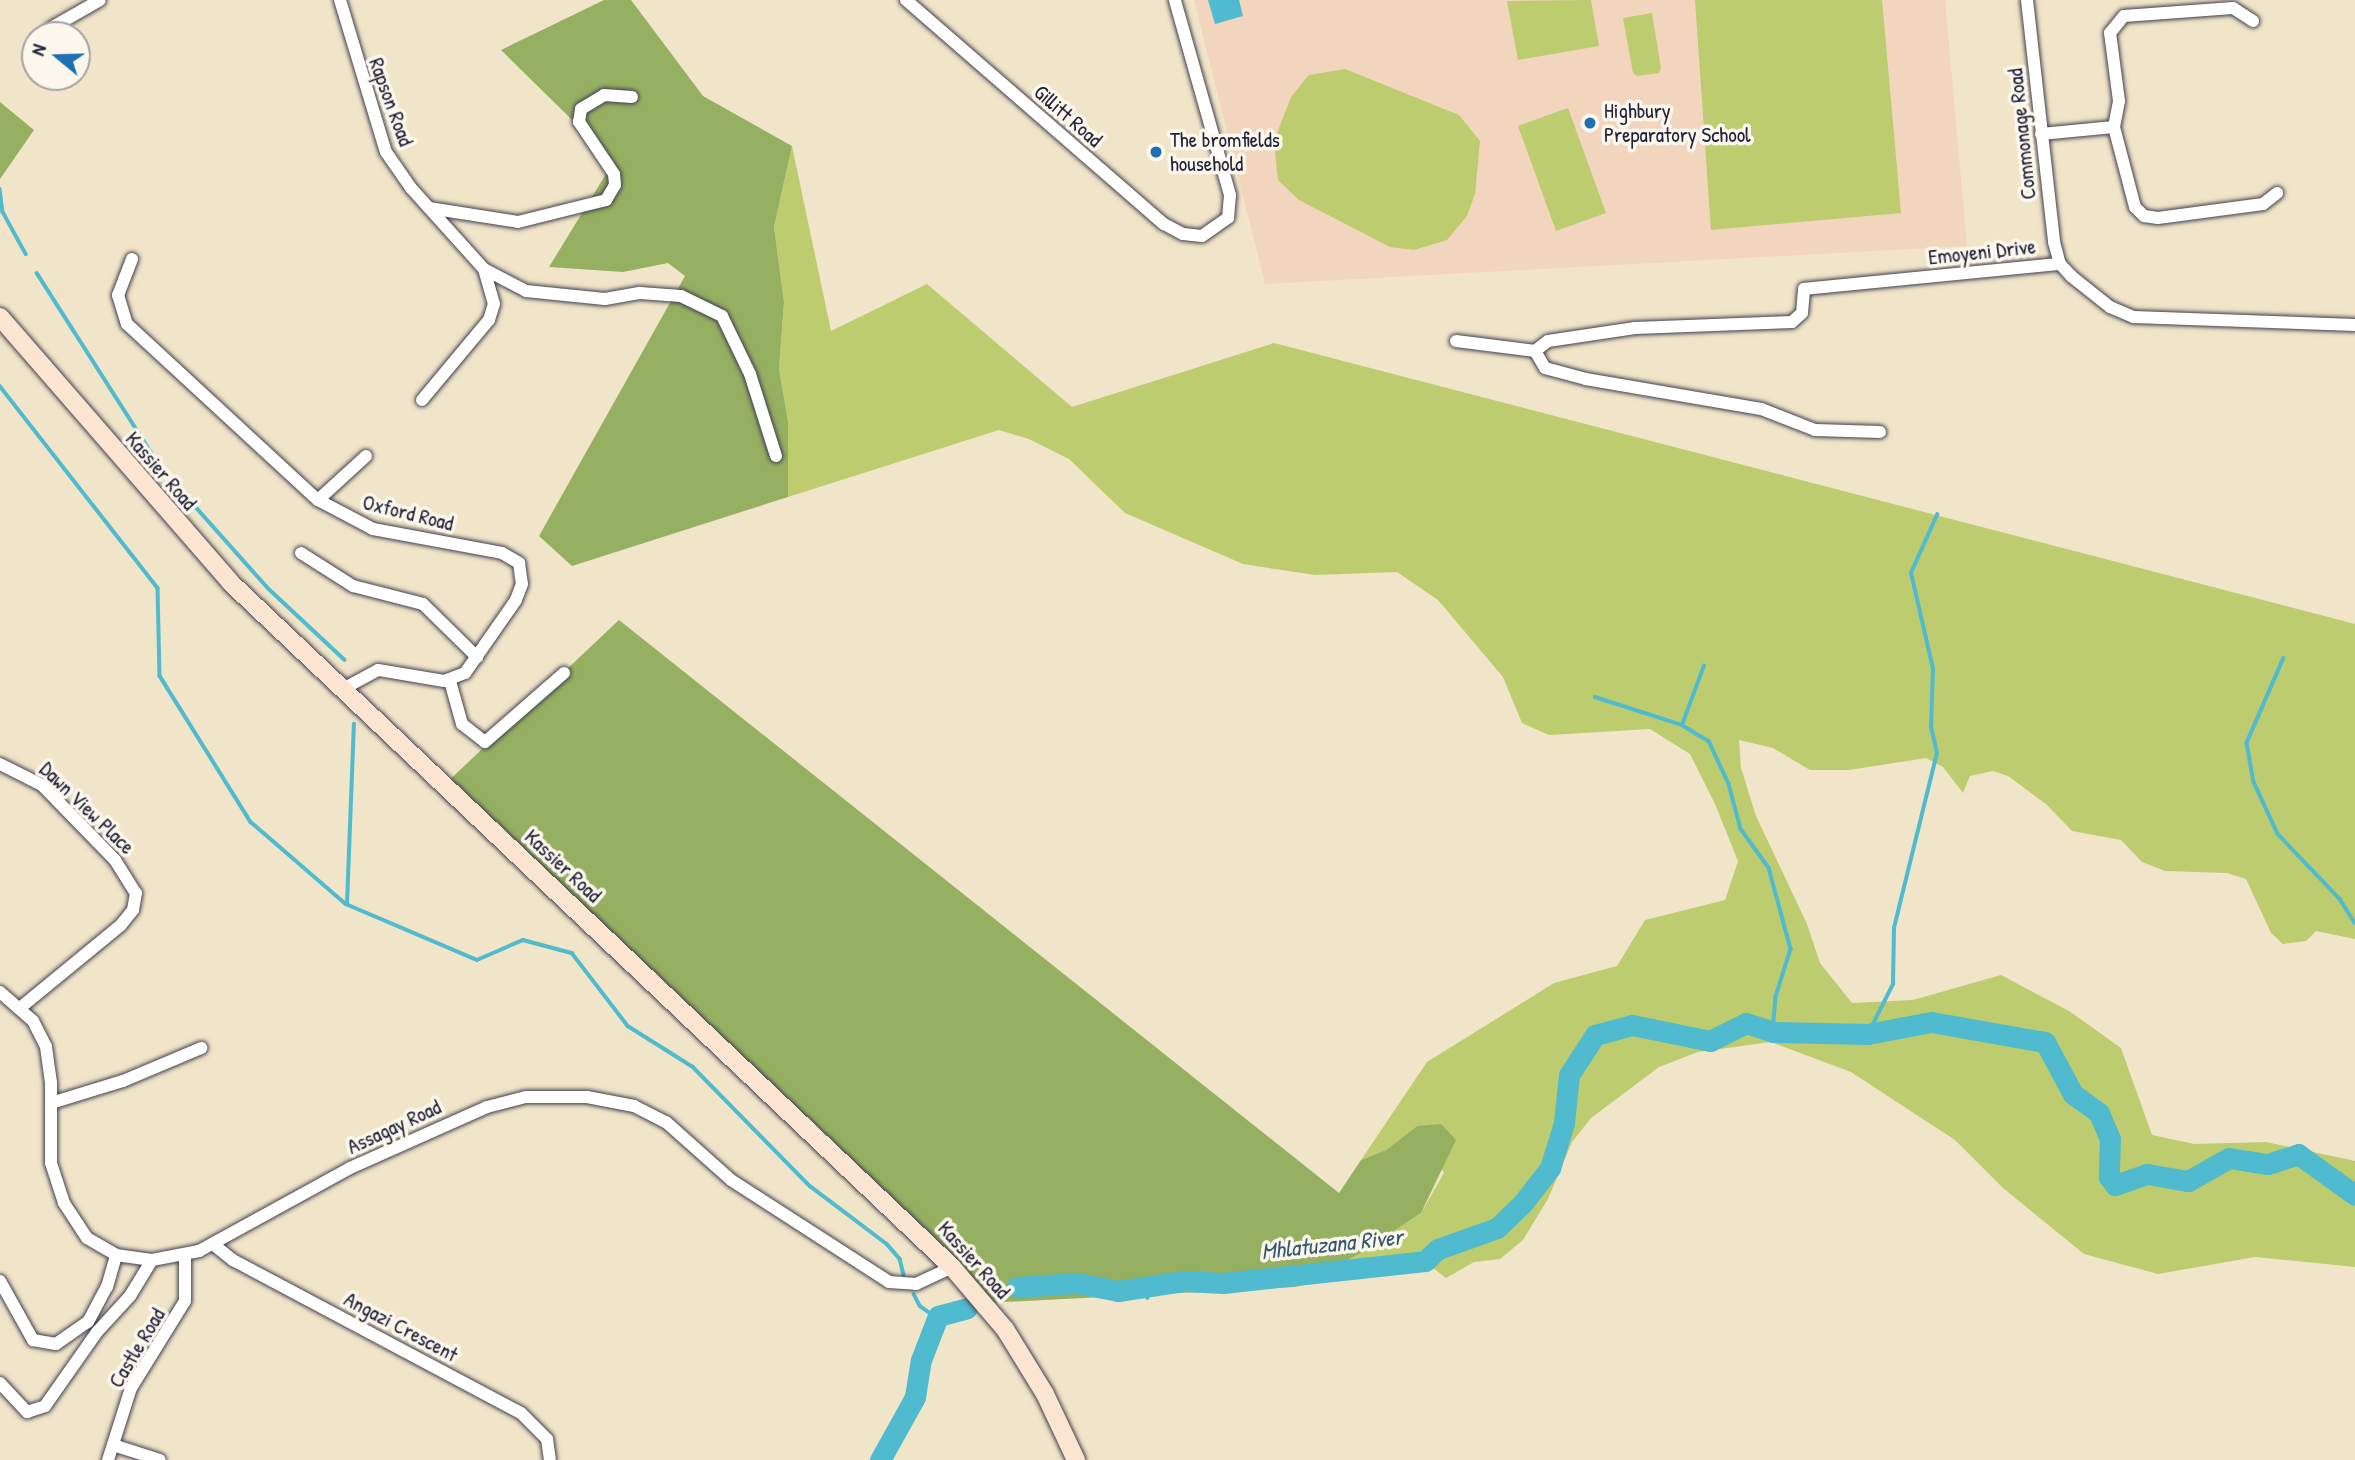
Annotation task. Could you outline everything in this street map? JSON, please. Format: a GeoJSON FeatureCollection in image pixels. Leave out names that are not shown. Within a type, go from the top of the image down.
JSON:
{"type":"FeatureCollection","features":[{"type":"Feature","properties":{"kind":"main road","name":"Kassier Road"},"geometry":{"type":"LineString","coordinates":[[0,317],[176,524],[341,690],[952,1267],[1005,1329],[1045,1394],[1076,1460]]}},
{"type":"Feature","properties":{"kind":"street"},"geometry":{"type":"LineString","coordinates":[[63,21],[100,0]]}},
{"type":"Feature","properties":{"kind":"street","name":"Rapson Road"},"geometry":{"type":"LineString","coordinates":[[340,0],[386,152],[429,208],[484,269],[526,291],[605,299],[640,293],[681,296],[722,316],[750,374],[776,456]]}},
{"type":"Feature","properties":{"kind":"street","name":"Gillitt Road"},"geometry":{"type":"LineString","coordinates":[[906,0],[1164,224],[1192,237],[1214,231],[1228,218],[1230,195],[1175,0]]}},
{"type":"Feature","properties":{"kind":"street","name":"Commonage Road"},"geometry":{"type":"LineString","coordinates":[[2026,0],[2041,134],[2060,264]]}},
{"type":"Feature","properties":{"kind":"street"},"geometry":{"type":"LineString","coordinates":[[2253,20],[2233,8],[2120,19],[2110,33],[2119,101],[2114,127],[2135,207],[2144,216],[2158,218],[2263,205],[2277,193]]}},
{"type":"Feature","properties":{"kind":"street"},"geometry":{"type":"LineString","coordinates":[[429,208],[518,222],[606,200],[615,186],[614,174],[579,122],[581,109],[604,95],[632,97]]}},
{"type":"Feature","properties":{"kind":"street"},"geometry":{"type":"LineString","coordinates":[[2041,134],[2114,127]]}},
{"type":"Feature","properties":{"kind":"street","name":"Oxford Road"},"geometry":{"type":"LineString","coordinates":[[132,259],[118,295],[127,324],[318,499],[373,529],[515,559],[522,571],[520,592],[465,673],[450,681]]}},
{"type":"Feature","properties":{"kind":"street","name":"Emoyeni Drive"},"geometry":{"type":"LineString","coordinates":[[1535,351],[1548,341],[1635,328],[1793,322],[1802,313],[1804,289],[2060,264],[2095,296],[2134,317],[2355,326]]}},
{"type":"Feature","properties":{"kind":"street","name":"Rapson Road"},"geometry":{"type":"LineString","coordinates":[[422,401],[489,320],[494,304],[484,269]]}},
{"type":"Feature","properties":{"kind":"street"},"geometry":{"type":"LineString","coordinates":[[1456,341],[1535,351],[1545,368],[1586,379],[1761,409],[1815,430],[1880,432]]}},
{"type":"Feature","properties":{"kind":"street"},"geometry":{"type":"LineString","coordinates":[[318,499],[366,456]]}},
{"type":"Feature","properties":{"kind":"street"},"geometry":{"type":"LineString","coordinates":[[301,554],[353,586],[423,604],[477,657]]}},
{"type":"Feature","properties":{"kind":"street"},"geometry":{"type":"LineString","coordinates":[[341,690],[378,670],[450,681],[462,724],[485,742],[564,673]]}},
{"type":"Feature","properties":{"kind":"street","name":"Dawn View Place"},"geometry":{"type":"LineString","coordinates":[[0,764],[42,785],[115,860],[136,893],[130,916],[121,925],[20,1008]]}},
{"type":"Feature","properties":{"kind":"street","name":"Assagay Road"},"geometry":{"type":"LineString","coordinates":[[0,992],[20,1008],[46,1047],[51,1103],[51,1163],[64,1203],[87,1238],[116,1255],[152,1260],[184,1254],[213,1244],[350,1168],[487,1107],[526,1097],[587,1097],[634,1106],[666,1122],[731,1180],[889,1282],[910,1286],[952,1267]]}},
{"type":"Feature","properties":{"kind":"street"},"geometry":{"type":"LineString","coordinates":[[51,1103],[122,1081],[201,1048]]}},
{"type":"Feature","properties":{"kind":"street","name":"Angazi Crescent"},"geometry":{"type":"LineString","coordinates":[[213,1244],[240,1263],[521,1413],[547,1439],[550,1460]]}},
{"type":"Feature","properties":{"kind":"street","name":"Castle Road"},"geometry":{"type":"LineString","coordinates":[[108,1460],[131,1388],[185,1301],[184,1254]]}},
{"type":"Feature","properties":{"kind":"street"},"geometry":{"type":"LineString","coordinates":[[0,1281],[33,1340],[56,1344],[88,1322],[107,1287],[116,1255]]}},
{"type":"Feature","properties":{"kind":"street"},"geometry":{"type":"LineString","coordinates":[[0,1383],[27,1412],[45,1406],[97,1332],[130,1296],[152,1260]]}},
{"type":"Feature","properties":{"kind":"street"},"geometry":{"type":"LineString","coordinates":[[113,1445],[160,1460]]}},
{"type":"Feature","properties":{"kind":"shaded area","name":"Highbury Preparatory School"},"geometry":{"type":"Polygon","coordinates":[[[1194,0],[1945,0],[1967,246],[1265,284],[1194,0]]]}},
{"type":"Feature","properties":{"kind":"green space"},"geometry":{"type":"Polygon","coordinates":[[[604,0],[631,0],[703,96],[792,146],[774,227],[784,302],[779,369],[788,421],[788,497],[572,566],[539,536],[685,276],[668,263],[623,272],[549,267],[614,161],[501,50],[604,0]]]}},
{"type":"Feature","properties":{"kind":"green space"},"geometry":{"type":"Polygon","coordinates":[[[1591,0],[1599,46],[1518,60],[1507,1],[1591,0]]]}},
{"type":"Feature","properties":{"kind":"green space"},"geometry":{"type":"Polygon","coordinates":[[[1695,0],[1882,0],[1901,213],[1711,230],[1695,0]]]}},
{"type":"Feature","properties":{"kind":"green space"},"geometry":{"type":"Polygon","coordinates":[[[1652,13],[1661,68],[1659,73],[1637,76],[1633,73],[1623,18],[1652,13]]]}},
{"type":"Feature","properties":{"kind":"green space"},"geometry":{"type":"Polygon","coordinates":[[[1345,69],[1459,115],[1480,141],[1475,194],[1467,216],[1447,240],[1414,250],[1390,247],[1299,200],[1278,180],[1274,141],[1291,97],[1309,75],[1345,69]]]}},
{"type":"Feature","properties":{"kind":"green space"},"geometry":{"type":"Polygon","coordinates":[[[0,102],[34,130],[0,179],[0,102]]]}},
{"type":"Feature","properties":{"kind":"green space"},"geometry":{"type":"Polygon","coordinates":[[[1568,108],[1606,213],[1556,231],[1518,126],[1568,108]]]}},
{"type":"Feature","properties":{"kind":"green space"},"geometry":{"type":"Polygon","coordinates":[[[792,146],[831,331],[927,284],[1072,407],[1274,343],[2355,624],[2355,939],[2316,931],[2306,941],[2283,944],[2271,933],[2246,879],[2227,873],[2165,871],[2142,862],[2121,840],[2072,831],[2047,805],[2008,776],[1993,771],[1970,776],[1963,793],[1943,767],[1926,758],[1849,770],[1810,770],[1773,748],[1739,740],[1741,768],[1756,816],[1807,924],[1820,963],[1852,1003],[1913,1000],[2001,975],[2069,1011],[2121,1048],[2152,1135],[2194,1144],[2266,1142],[2355,1161],[2355,1267],[2255,1257],[2158,1274],[2084,1254],[2003,1188],[1955,1140],[1851,1072],[1771,1042],[1698,1052],[1659,1067],[1591,1118],[1572,1142],[1548,1199],[1523,1240],[1500,1259],[1474,1262],[1446,1278],[1424,1261],[1295,1287],[1361,1253],[1421,1213],[1444,1173],[1417,1126],[1386,1150],[1361,1160],[1427,1062],[1554,983],[1617,966],[1645,920],[1725,900],[1738,861],[1715,804],[1690,754],[1650,729],[1549,735],[1522,723],[1503,677],[1438,600],[1397,572],[1315,575],[1243,564],[1125,513],[1069,459],[1029,439],[999,430],[788,497],[788,421],[779,369],[784,302],[774,227],[792,146]]]}},
{"type":"Feature","properties":{"kind":"green space"},"geometry":{"type":"Polygon","coordinates":[[[619,620],[1339,1193],[1361,1160],[1386,1150],[1417,1126],[1441,1124],[1456,1140],[1421,1213],[1361,1253],[1295,1287],[985,1303],[443,786],[619,620]]]}},
{"type":"Feature","properties":{"kind":"water"},"geometry":{"type":"Polygon","coordinates":[[[1208,0],[1239,0],[1243,16],[1215,24],[1208,0]]]}},
{"type":"Feature","properties":{"kind":"waterway"},"geometry":{"type":"LineString","coordinates":[[0,189],[3,212],[26,254]]}},
{"type":"Feature","properties":{"kind":"waterway"},"geometry":{"type":"LineString","coordinates":[[37,273],[162,469],[268,588],[345,660]]}},
{"type":"Feature","properties":{"kind":"waterway"},"geometry":{"type":"LineString","coordinates":[[0,386],[158,588],[160,676],[251,822],[346,904],[477,960],[523,940],[572,953],[628,1026],[693,1067],[810,1186],[887,1244],[900,1259],[904,1275]]}},
{"type":"Feature","properties":{"kind":"waterway"},"geometry":{"type":"LineString","coordinates":[[1868,1034],[1893,984],[1894,928],[1937,753],[1931,728],[1933,669],[1911,573],[1937,515]]}},
{"type":"Feature","properties":{"kind":"waterway"},"geometry":{"type":"LineString","coordinates":[[2284,658],[2247,743],[2254,782],[2278,834],[2340,899],[2355,923]]}},
{"type":"Feature","properties":{"kind":"waterway"},"geometry":{"type":"LineString","coordinates":[[1682,725],[1704,666]]}},
{"type":"Feature","properties":{"kind":"waterway"},"geometry":{"type":"LineString","coordinates":[[1595,697],[1682,725],[1709,741],[1729,784],[1741,829],[1769,868],[1791,949],[1776,997],[1773,1032]]}},
{"type":"Feature","properties":{"kind":"waterway"},"geometry":{"type":"LineString","coordinates":[[347,904],[354,724]]}},
{"type":"Feature","properties":{"kind":"waterway","name":"Mhlatuzana River"},"geometry":{"type":"LineString","coordinates":[[1017,1287],[1077,1283],[1118,1291],[1184,1281],[1223,1283],[1425,1261],[1438,1249],[1497,1228],[1522,1204],[1550,1168],[1564,1123],[1569,1075],[1595,1035],[1632,1025],[1710,1041],[1746,1023],[1773,1032],[1868,1034],[1931,1022],[2045,1042],[2073,1094],[2099,1113],[2110,1139],[2109,1177],[2115,1185],[2147,1174],[2188,1181],[2229,1158],[2268,1164],[2298,1154],[2355,1195]]}},
{"type":"Feature","properties":{"kind":"waterway"},"geometry":{"type":"LineString","coordinates":[[1146,1286],[1148,1298]]}},
{"type":"Feature","properties":{"kind":"waterway"},"geometry":{"type":"LineString","coordinates":[[914,1294],[920,1306],[937,1318]]}},
{"type":"Feature","properties":{"kind":"waterway","name":"Mhlatuzana River"},"geometry":{"type":"LineString","coordinates":[[880,1460],[915,1397],[921,1360],[938,1316],[967,1308]]}},
{"type":"Feature","properties":{"kind":"place","name":"Highbury Preparatory School"},"geometry":{"type":"Point","coordinates":[1590,123]}},
{"type":"Feature","properties":{"kind":"place","name":"The bromfields household"},"geometry":{"type":"Point","coordinates":[1156,152]}}]}
